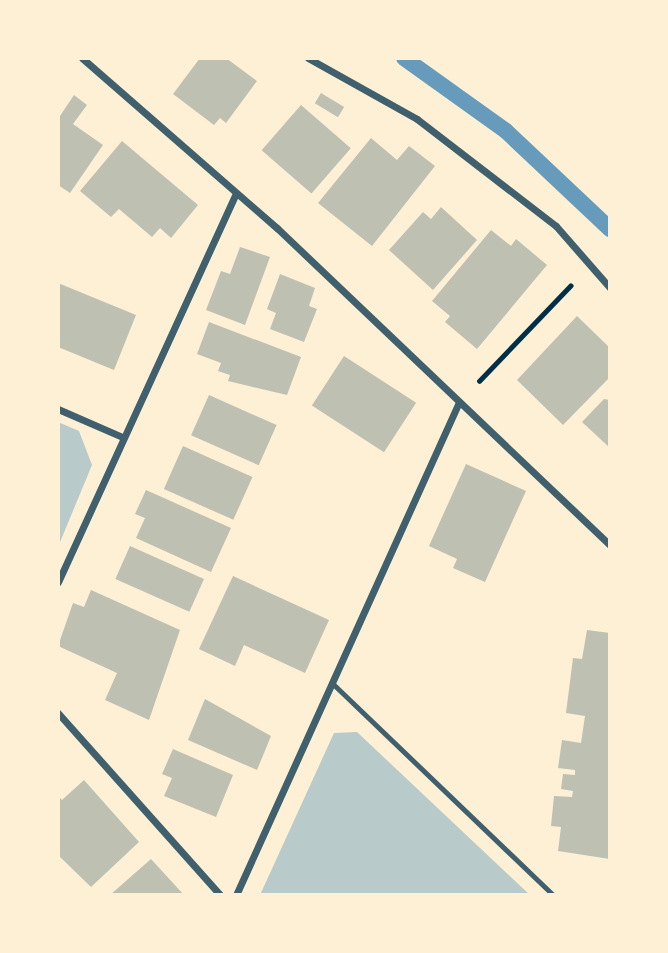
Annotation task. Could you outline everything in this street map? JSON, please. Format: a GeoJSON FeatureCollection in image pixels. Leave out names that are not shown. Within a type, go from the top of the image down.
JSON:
{"type":"FeatureCollection","features":[{"type":"Feature","properties":{"kind":"street"},"geometry":{"type":"LineString","coordinates":[[82,58],[235,196],[277,228],[610,545]]}},
{"type":"Feature","properties":{"kind":"street"},"geometry":{"type":"LineString","coordinates":[[308,58],[417,119],[556,226],[610,288]]}},
{"type":"Feature","properties":{"kind":"street"},"geometry":{"type":"LineString","coordinates":[[58,582],[120,436],[235,196]]}},
{"type":"Feature","properties":{"kind":"street"},"geometry":{"type":"LineString","coordinates":[[236,895],[459,402]]}},
{"type":"Feature","properties":{"kind":"street"},"geometry":{"type":"LineString","coordinates":[[58,409],[120,436]]}},
{"type":"Feature","properties":{"kind":"street"},"geometry":{"type":"LineString","coordinates":[[58,713],[220,895]]}},
{"type":"Feature","properties":{"kind":"lane"},"geometry":{"type":"LineString","coordinates":[[332,683],[552,895]]}},
{"type":"Feature","properties":{"kind":"path"},"geometry":{"type":"LineString","coordinates":[[459,402],[590,265]]}},
{"type":"Feature","properties":{"kind":"shaded area"},"geometry":{"type":"Polygon","coordinates":[[[58,422],[79,431],[92,465],[58,547],[58,422]]]}},
{"type":"Feature","properties":{"kind":"shaded area"},"geometry":{"type":"Polygon","coordinates":[[[357,732],[530,895],[260,895],[334,733],[357,732]]]}},
{"type":"Feature","properties":{"kind":"building"},"geometry":{"type":"Polygon","coordinates":[[[200,58],[226,58],[257,81],[226,123],[220,118],[214,125],[173,94],[200,58]]]}},
{"type":"Feature","properties":{"kind":"building"},"geometry":{"type":"Polygon","coordinates":[[[321,93],[344,107],[338,117],[315,103],[321,93]]]}},
{"type":"Feature","properties":{"kind":"building"},"geometry":{"type":"Polygon","coordinates":[[[74,95],[87,105],[73,124],[103,145],[70,193],[58,185],[58,119],[74,95]]]}},
{"type":"Feature","properties":{"kind":"building"},"geometry":{"type":"Polygon","coordinates":[[[301,105],[351,148],[311,194],[262,150],[301,105]]]}},
{"type":"Feature","properties":{"kind":"building"},"geometry":{"type":"Polygon","coordinates":[[[371,138],[397,160],[409,146],[435,166],[372,246],[318,203],[371,138]]]}},
{"type":"Feature","properties":{"kind":"building"},"geometry":{"type":"Polygon","coordinates":[[[122,141],[198,205],[171,238],[160,228],[152,237],[119,209],[111,217],[80,191],[122,141]]]}},
{"type":"Feature","properties":{"kind":"building"},"geometry":{"type":"Polygon","coordinates":[[[441,207],[477,240],[433,290],[389,250],[423,212],[431,219],[441,207]]]}},
{"type":"Feature","properties":{"kind":"building"},"geometry":{"type":"Polygon","coordinates":[[[491,230],[511,246],[516,239],[547,265],[477,349],[445,322],[450,316],[432,301],[491,230]]]}},
{"type":"Feature","properties":{"kind":"building"},"geometry":{"type":"Polygon","coordinates":[[[240,247],[270,257],[245,325],[206,310],[221,271],[230,274],[240,247]]]}},
{"type":"Feature","properties":{"kind":"building"},"geometry":{"type":"Polygon","coordinates":[[[280,274],[315,288],[309,306],[317,309],[304,342],[270,329],[276,313],[267,309],[280,274]]]}},
{"type":"Feature","properties":{"kind":"building"},"geometry":{"type":"Polygon","coordinates":[[[58,283],[136,315],[114,370],[58,347],[58,283]]]}},
{"type":"Feature","properties":{"kind":"building"},"geometry":{"type":"Polygon","coordinates":[[[577,316],[610,348],[610,377],[563,425],[517,380],[577,316]]]}},
{"type":"Feature","properties":{"kind":"building"},"geometry":{"type":"Polygon","coordinates":[[[209,322],[301,357],[287,395],[228,381],[230,375],[218,371],[221,363],[197,354],[209,322]]]}},
{"type":"Feature","properties":{"kind":"building"},"geometry":{"type":"Polygon","coordinates":[[[344,356],[416,403],[384,452],[312,405],[344,356]]]}},
{"type":"Feature","properties":{"kind":"building"},"geometry":{"type":"Polygon","coordinates":[[[209,395],[277,425],[259,465],[191,435],[209,395]]]}},
{"type":"Feature","properties":{"kind":"building"},"geometry":{"type":"Polygon","coordinates":[[[604,399],[610,400],[610,448],[582,422],[604,399]]]}},
{"type":"Feature","properties":{"kind":"building"},"geometry":{"type":"Polygon","coordinates":[[[183,446],[252,477],[233,520],[164,489],[183,446]]]}},
{"type":"Feature","properties":{"kind":"building"},"geometry":{"type":"Polygon","coordinates":[[[466,464],[526,491],[485,582],[453,568],[457,559],[429,546],[466,464]]]}},
{"type":"Feature","properties":{"kind":"building"},"geometry":{"type":"Polygon","coordinates":[[[146,490],[231,528],[211,572],[136,538],[145,518],[135,514],[146,490]]]}},
{"type":"Feature","properties":{"kind":"building"},"geometry":{"type":"Polygon","coordinates":[[[130,546],[204,579],[189,612],[115,579],[130,546]]]}},
{"type":"Feature","properties":{"kind":"building"},"geometry":{"type":"Polygon","coordinates":[[[233,576],[329,620],[305,673],[244,645],[235,666],[199,649],[233,576]]]}},
{"type":"Feature","properties":{"kind":"building"},"geometry":{"type":"Polygon","coordinates":[[[91,590],[180,630],[149,720],[105,700],[117,673],[58,646],[73,603],[84,607],[91,590]]]}},
{"type":"Feature","properties":{"kind":"building"},"geometry":{"type":"Polygon","coordinates":[[[587,630],[610,633],[610,859],[558,851],[561,827],[551,826],[554,796],[572,797],[573,791],[561,789],[563,774],[575,775],[575,770],[558,768],[562,740],[581,743],[585,716],[566,713],[573,658],[582,659],[587,630]]]}},
{"type":"Feature","properties":{"kind":"building"},"geometry":{"type":"Polygon","coordinates":[[[205,699],[271,736],[257,770],[188,740],[205,699]]]}},
{"type":"Feature","properties":{"kind":"building"},"geometry":{"type":"Polygon","coordinates":[[[173,749],[233,775],[216,817],[164,796],[172,778],[162,774],[173,749]]]}},
{"type":"Feature","properties":{"kind":"building"},"geometry":{"type":"Polygon","coordinates":[[[84,780],[139,842],[91,887],[58,855],[58,796],[62,800],[84,780]]]}},
{"type":"Feature","properties":{"kind":"building"},"geometry":{"type":"Polygon","coordinates":[[[151,859],[184,895],[110,895],[151,859]]]}},
{"type":"Feature","properties":{"kind":"waterway"},"geometry":{"type":"LineString","coordinates":[[404,58],[506,131],[610,229]]}}]}
